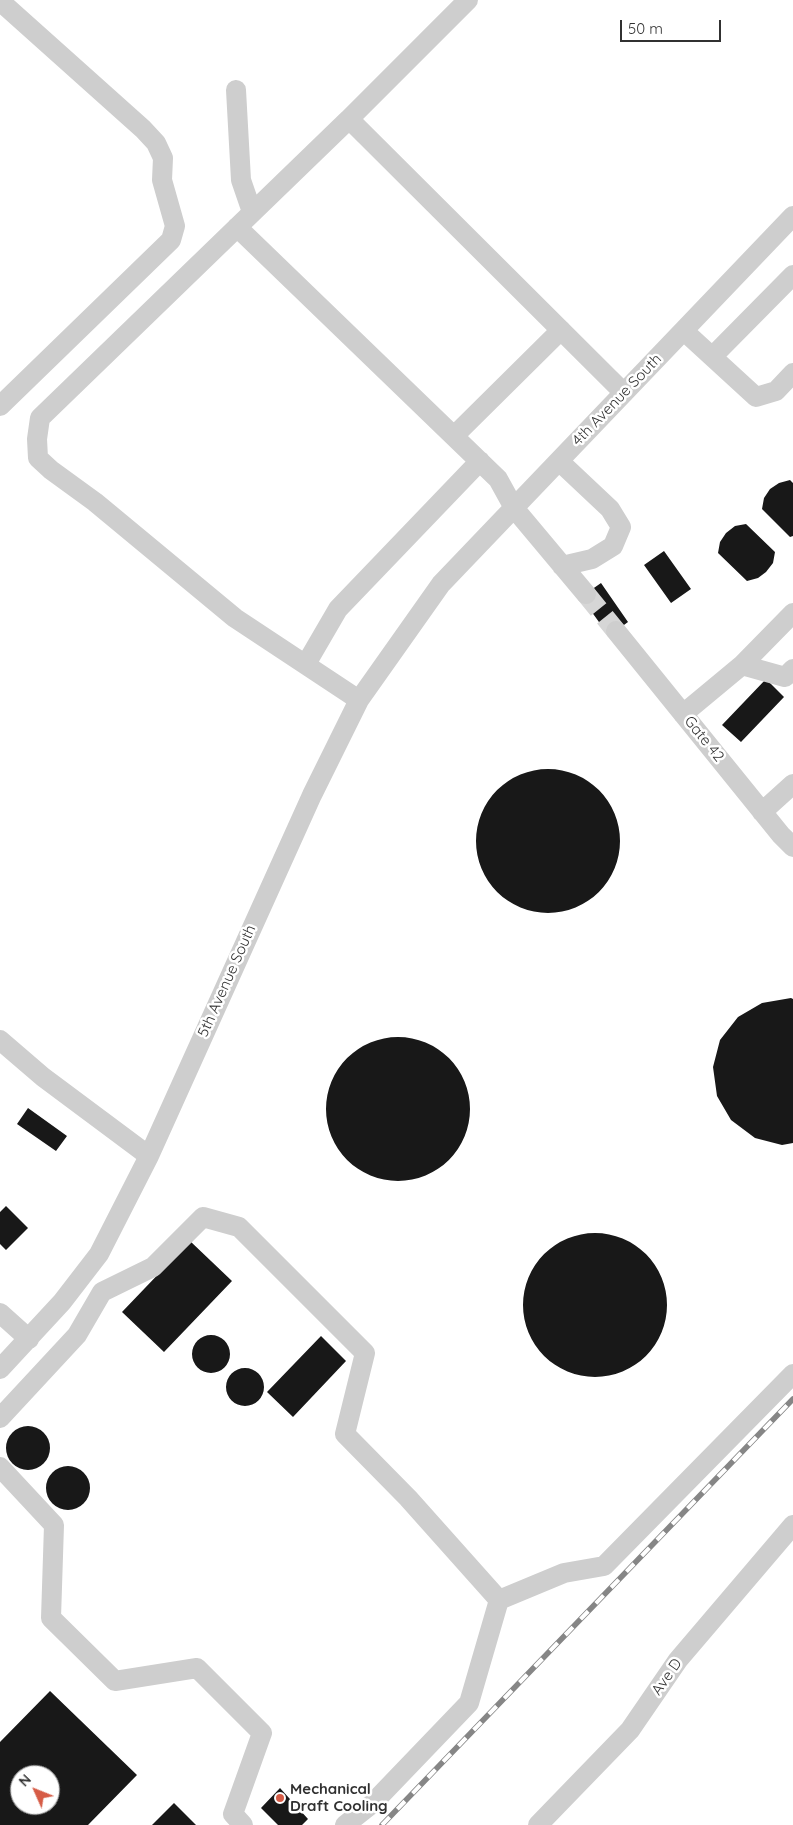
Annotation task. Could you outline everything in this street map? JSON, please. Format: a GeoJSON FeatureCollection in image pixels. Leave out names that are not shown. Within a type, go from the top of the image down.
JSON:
{"type":"FeatureCollection","features":[{"type":"Feature","properties":{"kind":"street"},"geometry":{"type":"LineString","coordinates":[[360,700],[235,618],[95,502],[51,470],[38,458],[37,439],[40,418],[468,0]]}},
{"type":"Feature","properties":{"kind":"street"},"geometry":{"type":"LineString","coordinates":[[0,1],[143,129],[156,143],[163,158],[162,180],[175,226],[172,240],[0,406]]}},
{"type":"Feature","properties":{"kind":"street"},"geometry":{"type":"LineString","coordinates":[[236,90],[241,180],[252,212]]}},
{"type":"Feature","properties":{"kind":"street"},"geometry":{"type":"LineString","coordinates":[[348,119],[624,393]]}},
{"type":"Feature","properties":{"kind":"street","name":"4th Avenue South"},"geometry":{"type":"LineString","coordinates":[[441,584],[793,216]]}},
{"type":"Feature","properties":{"kind":"street"},"geometry":{"type":"LineString","coordinates":[[237,226],[498,478],[514,508],[586,594]]}},
{"type":"Feature","properties":{"kind":"street"},"geometry":{"type":"LineString","coordinates":[[713,356],[793,274]]}},
{"type":"Feature","properties":{"kind":"street"},"geometry":{"type":"LineString","coordinates":[[454,436],[561,330]]}},
{"type":"Feature","properties":{"kind":"street"},"geometry":{"type":"LineString","coordinates":[[684,330],[756,397],[776,391],[793,373]]}},
{"type":"Feature","properties":{"kind":"street"},"geometry":{"type":"LineString","coordinates":[[306,664],[338,609],[480,461]]}},
{"type":"Feature","properties":{"kind":"street"},"geometry":{"type":"LineString","coordinates":[[559,461],[610,509],[621,527],[613,546],[592,559],[562,566]]}},
{"type":"Feature","properties":{"kind":"street","name":"5th Avenue South"},"geometry":{"type":"LineString","coordinates":[[0,1369],[62,1302],[99,1254],[149,1156],[312,795],[360,700],[441,584]]}},
{"type":"Feature","properties":{"kind":"street"},"geometry":{"type":"LineString","coordinates":[[683,714],[742,666],[793,613]]}},
{"type":"Feature","properties":{"kind":"street","name":"Gate 42"},"geometry":{"type":"LineString","coordinates":[[616,631],[762,812],[793,847]]}},
{"type":"Feature","properties":{"kind":"street"},"geometry":{"type":"LineString","coordinates":[[742,666],[786,677],[793,669]]}},
{"type":"Feature","properties":{"kind":"street"},"geometry":{"type":"LineString","coordinates":[[762,812],[793,784]]}},
{"type":"Feature","properties":{"kind":"street"},"geometry":{"type":"LineString","coordinates":[[0,1040],[43,1077],[149,1156]]}},
{"type":"Feature","properties":{"kind":"street"},"geometry":{"type":"LineString","coordinates":[[0,1418],[77,1335],[102,1292],[153,1267],[203,1217],[239,1227],[365,1353],[345,1434],[408,1498],[499,1600]]}},
{"type":"Feature","properties":{"kind":"street"},"geometry":{"type":"LineString","coordinates":[[0,1313],[28,1339]]}},
{"type":"Feature","properties":{"kind":"street"},"geometry":{"type":"LineString","coordinates":[[499,1600],[564,1573],[604,1566],[793,1374]]}},
{"type":"Feature","properties":{"kind":"street"},"geometry":{"type":"LineString","coordinates":[[0,1467],[54,1525],[51,1618],[115,1680],[197,1668],[262,1733],[233,1814],[243,1825]]}},
{"type":"Feature","properties":{"kind":"street","name":"Ave D"},"geometry":{"type":"LineString","coordinates":[[538,1825],[630,1730],[678,1660],[793,1525]]}},
{"type":"Feature","properties":{"kind":"street"},"geometry":{"type":"LineString","coordinates":[[345,1825],[373,1803],[469,1703],[499,1600]]}},
{"type":"Feature","properties":{"kind":"building"},"geometry":{"type":"Polygon","coordinates":[[[790,480],[793,483],[793,536],[790,537],[762,509],[764,498],[770,489],[779,483],[790,480]]]}},
{"type":"Feature","properties":{"kind":"building"},"geometry":{"type":"Polygon","coordinates":[[[746,524],[775,552],[773,563],[766,572],[758,578],[747,581],[718,553],[720,542],[726,533],[735,526],[746,524]]]}},
{"type":"Feature","properties":{"kind":"building"},"geometry":{"type":"Polygon","coordinates":[[[664,551],[691,589],[671,603],[644,565],[664,551]]]}},
{"type":"Feature","properties":{"kind":"building"},"geometry":{"type":"Polygon","coordinates":[[[601,583],[628,622],[609,636],[581,597],[601,583]]]}},
{"type":"Feature","properties":{"kind":"building"},"geometry":{"type":"Polygon","coordinates":[[[766,679],[784,697],[741,742],[722,725],[766,679]]]}},
{"type":"Feature","properties":{"kind":"building"},"geometry":{"type":"Polygon","coordinates":[[[548,769],[576,774],[599,790],[615,813],[620,841],[615,869],[599,892],[576,908],[548,913],[520,908],[497,892],[481,869],[476,841],[481,813],[497,790],[520,774],[548,769]]]}},
{"type":"Feature","properties":{"kind":"building"},"geometry":{"type":"Polygon","coordinates":[[[793,999],[793,1143],[782,1145],[755,1138],[731,1120],[717,1096],[713,1067],[720,1040],[738,1017],[762,1003],[793,999]]]}},
{"type":"Feature","properties":{"kind":"building"},"geometry":{"type":"Polygon","coordinates":[[[398,1037],[426,1042],[449,1058],[465,1081],[470,1109],[465,1137],[449,1160],[426,1176],[398,1181],[370,1176],[347,1160],[331,1137],[326,1109],[331,1081],[347,1058],[370,1042],[398,1037]]]}},
{"type":"Feature","properties":{"kind":"building"},"geometry":{"type":"Polygon","coordinates":[[[28,1108],[67,1136],[56,1151],[17,1124],[28,1108]]]}},
{"type":"Feature","properties":{"kind":"building"},"geometry":{"type":"Polygon","coordinates":[[[6,1206],[28,1228],[6,1250],[0,1244],[0,1212],[6,1206]]]}},
{"type":"Feature","properties":{"kind":"building"},"geometry":{"type":"Polygon","coordinates":[[[595,1233],[623,1238],[646,1254],[662,1277],[667,1305],[662,1333],[646,1356],[623,1372],[595,1377],[567,1372],[544,1356],[528,1333],[523,1305],[528,1277],[544,1254],[567,1238],[595,1233]]]}},
{"type":"Feature","properties":{"kind":"building"},"geometry":{"type":"Polygon","coordinates":[[[190,1241],[232,1281],[164,1352],[122,1312],[190,1241]]]}},
{"type":"Feature","properties":{"kind":"building"},"geometry":{"type":"Polygon","coordinates":[[[211,1335],[218,1336],[224,1341],[229,1347],[229,1361],[224,1367],[218,1372],[211,1373],[204,1372],[198,1367],[193,1361],[192,1354],[193,1347],[198,1341],[204,1336],[211,1335]]]}},
{"type":"Feature","properties":{"kind":"building"},"geometry":{"type":"Polygon","coordinates":[[[321,1336],[346,1361],[293,1417],[267,1392],[321,1336]]]}},
{"type":"Feature","properties":{"kind":"building"},"geometry":{"type":"Polygon","coordinates":[[[245,1368],[252,1369],[258,1374],[263,1380],[263,1394],[258,1400],[252,1405],[245,1406],[238,1405],[232,1400],[227,1394],[226,1387],[227,1380],[232,1374],[238,1369],[245,1368]]]}},
{"type":"Feature","properties":{"kind":"building"},"geometry":{"type":"Polygon","coordinates":[[[32,1426],[44,1432],[49,1439],[49,1457],[44,1464],[37,1469],[24,1470],[16,1467],[9,1460],[6,1444],[9,1436],[16,1429],[32,1426]]]}},
{"type":"Feature","properties":{"kind":"building"},"geometry":{"type":"Polygon","coordinates":[[[72,1466],[84,1472],[89,1479],[89,1497],[84,1504],[77,1509],[64,1510],[56,1507],[49,1500],[46,1484],[49,1476],[56,1469],[72,1466]]]}},
{"type":"Feature","properties":{"kind":"building"},"geometry":{"type":"Polygon","coordinates":[[[50,1691],[137,1775],[88,1825],[0,1825],[0,1742],[50,1691]]]}},
{"type":"Feature","properties":{"kind":"building","name":"Mechanical Draft Cooling"},"geometry":{"type":"Polygon","coordinates":[[[280,1788],[308,1819],[302,1825],[278,1825],[261,1808],[280,1788]]]}},
{"type":"Feature","properties":{"kind":"building"},"geometry":{"type":"Polygon","coordinates":[[[174,1803],[196,1825],[152,1825],[174,1803]]]}},
{"type":"Feature","properties":{"kind":"tunnel"},"geometry":{"type":"LineString","coordinates":[[586,594],[616,631]]}},
{"type":"Feature","properties":{"kind":"railway"},"geometry":{"type":"LineString","coordinates":[[382,1825],[793,1399]]}},
{"type":"Feature","properties":{"kind":"place","name":"Mechanical Draft Cooling"},"geometry":{"type":"Point","coordinates":[280,1798]}}]}
